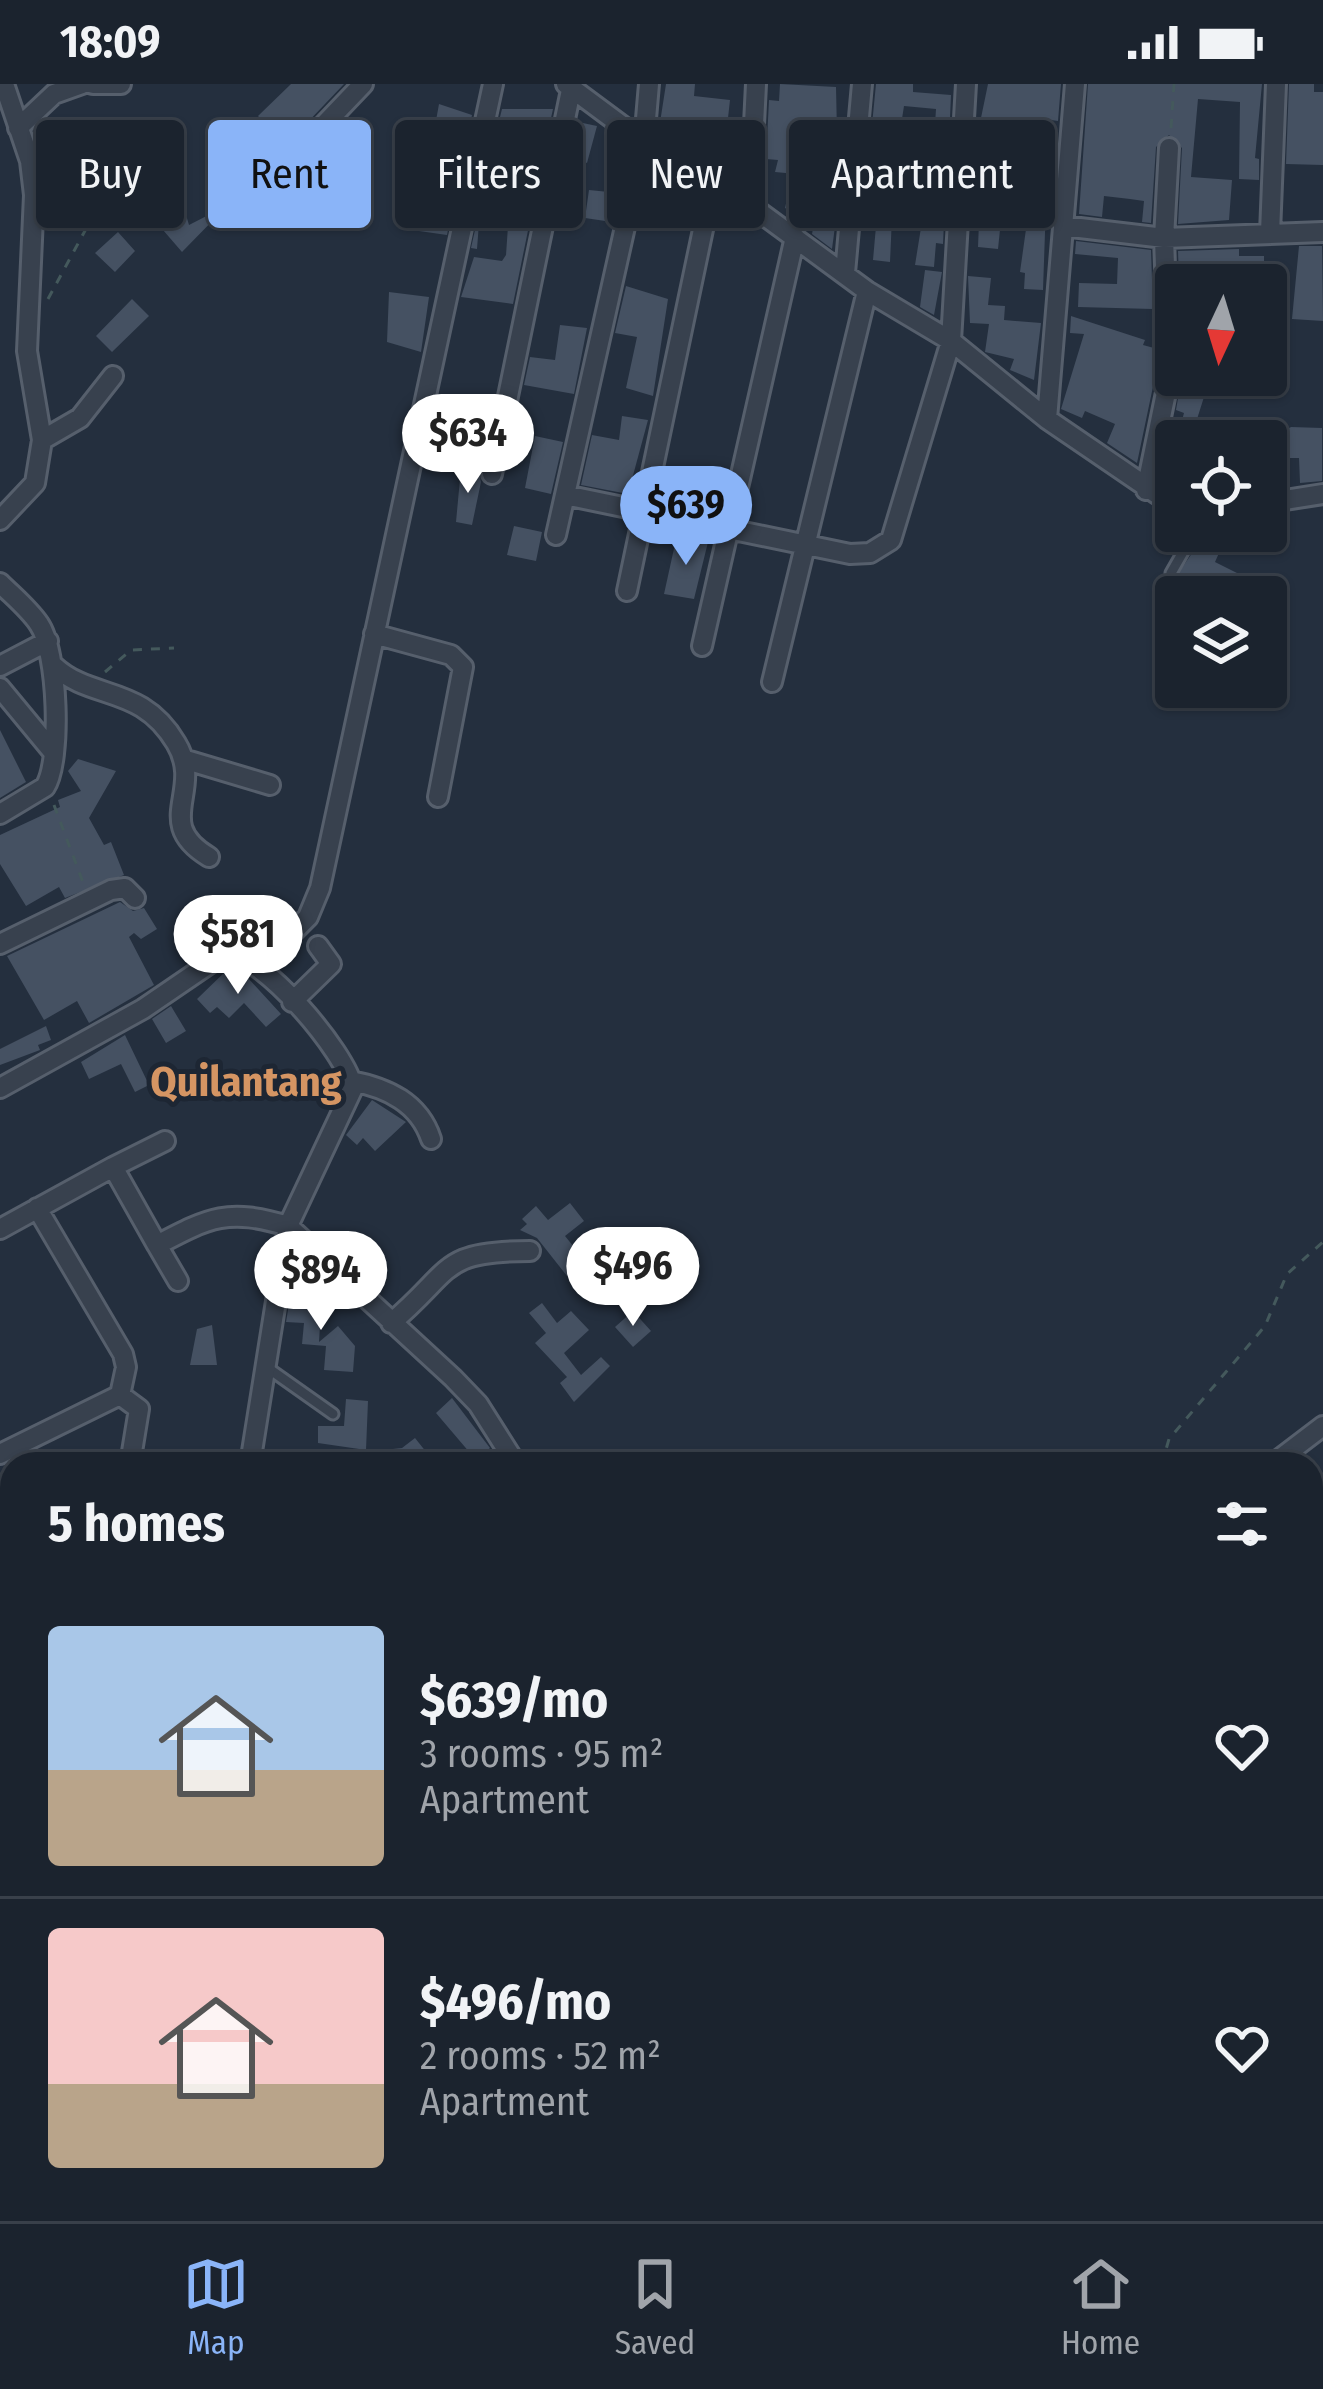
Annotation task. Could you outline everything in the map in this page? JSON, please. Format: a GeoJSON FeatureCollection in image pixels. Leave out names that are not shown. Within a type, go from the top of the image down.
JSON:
{"type":"FeatureCollection","features":[{"type":"Feature","properties":{"kind":"street"},"geometry":{"type":"LineString","coordinates":[[0,520],[35,483],[42,440],[27,351],[34,195],[30,161],[18,128],[4,110],[4,84]]}},
{"type":"Feature","properties":{"kind":"street"},"geometry":{"type":"LineString","coordinates":[[18,128],[54,94],[82,84]]}},
{"type":"Feature","properties":{"kind":"street"},"geometry":{"type":"LineString","coordinates":[[93,84],[121,84]]}},
{"type":"Feature","properties":{"kind":"street"},"geometry":{"type":"LineString","coordinates":[[329,120],[363,84]]}},
{"type":"Feature","properties":{"kind":"street"},"geometry":{"type":"LineString","coordinates":[[259,966],[308,917],[320,888],[493,84]]}},
{"type":"Feature","properties":{"kind":"street"},"geometry":{"type":"LineString","coordinates":[[646,120],[649,84]]}},
{"type":"Feature","properties":{"kind":"street"},"geometry":{"type":"LineString","coordinates":[[754,120],[756,84]]}},
{"type":"Feature","properties":{"kind":"street"},"geometry":{"type":"LineString","coordinates":[[845,273],[862,84]]}},
{"type":"Feature","properties":{"kind":"street"},"geometry":{"type":"LineString","coordinates":[[566,495],[850,554],[870,553],[891,540],[951,341],[966,84]]}},
{"type":"Feature","properties":{"kind":"street"},"geometry":{"type":"LineString","coordinates":[[1047,419],[1075,84]]}},
{"type":"Feature","properties":{"kind":"street"},"geometry":{"type":"LineString","coordinates":[[1270,232],[1276,84]]}},
{"type":"Feature","properties":{"kind":"street"},"geometry":{"type":"LineString","coordinates":[[492,474],[568,87],[614,120]]}},
{"type":"Feature","properties":{"kind":"street"},"geometry":{"type":"LineString","coordinates":[[1146,490],[1169,378],[1165,238],[1169,148]]}},
{"type":"Feature","properties":{"kind":"street"},"geometry":{"type":"LineString","coordinates":[[765,216],[867,291],[951,341],[1047,419],[1155,495]]}},
{"type":"Feature","properties":{"kind":"street"},"geometry":{"type":"LineString","coordinates":[[1063,226],[1165,238],[1323,232]]}},
{"type":"Feature","properties":{"kind":"street"},"geometry":{"type":"LineString","coordinates":[[556,535],[625,228]]}},
{"type":"Feature","properties":{"kind":"street"},"geometry":{"type":"LineString","coordinates":[[627,591],[703,228]]}},
{"type":"Feature","properties":{"kind":"street"},"geometry":{"type":"LineString","coordinates":[[702,646],[795,237]]}},
{"type":"Feature","properties":{"kind":"street"},"geometry":{"type":"LineString","coordinates":[[772,682],[867,291]]}},
{"type":"Feature","properties":{"kind":"street"},"geometry":{"type":"LineString","coordinates":[[42,440],[80,418],[113,376]]}},
{"type":"Feature","properties":{"kind":"street"},"geometry":{"type":"LineString","coordinates":[[1287,500],[1323,494]]}},
{"type":"Feature","properties":{"kind":"street"},"geometry":{"type":"LineString","coordinates":[[0,583],[40,625],[55,666],[55,756],[45,788],[0,814]]}},
{"type":"Feature","properties":{"kind":"street"},"geometry":{"type":"LineString","coordinates":[[374,634],[451,656],[463,667],[438,797]]}},
{"type":"Feature","properties":{"kind":"street"},"geometry":{"type":"LineString","coordinates":[[0,666],[48,641]]}},
{"type":"Feature","properties":{"kind":"street"},"geometry":{"type":"LineString","coordinates":[[55,666],[67,678],[134,699],[165,728],[183,759],[180,832],[186,843],[209,857]]}},
{"type":"Feature","properties":{"kind":"street"},"geometry":{"type":"LineString","coordinates":[[0,688],[55,756]]}},
{"type":"Feature","properties":{"kind":"street"},"geometry":{"type":"LineString","coordinates":[[183,759],[270,785]]}},
{"type":"Feature","properties":{"kind":"street"},"geometry":{"type":"LineString","coordinates":[[0,944],[120,888],[135,898]]}},
{"type":"Feature","properties":{"kind":"street"},"geometry":{"type":"LineString","coordinates":[[292,1002],[331,964],[317,946]]}},
{"type":"Feature","properties":{"kind":"street"},"geometry":{"type":"LineString","coordinates":[[0,1088],[143,1009],[225,953],[239,953],[259,966],[340,1054],[351,1081],[349,1105],[288,1226],[252,1452]]}},
{"type":"Feature","properties":{"kind":"street"},"geometry":{"type":"LineString","coordinates":[[351,1081],[405,1100],[424,1118],[431,1139]]}},
{"type":"Feature","properties":{"kind":"street"},"geometry":{"type":"LineString","coordinates":[[0,1229],[165,1141]]}},
{"type":"Feature","properties":{"kind":"street"},"geometry":{"type":"LineString","coordinates":[[112,1167],[178,1281]]}},
{"type":"Feature","properties":{"kind":"street"},"geometry":{"type":"LineString","coordinates":[[38,1208],[123,1354],[126,1366],[120,1395]]}},
{"type":"Feature","properties":{"kind":"street"},"geometry":{"type":"LineString","coordinates":[[158,1245],[206,1219],[233,1214],[288,1226],[478,1404],[509,1452]]}},
{"type":"Feature","properties":{"kind":"street"},"geometry":{"type":"LineString","coordinates":[[391,1323],[458,1259],[484,1251],[530,1251]]}},
{"type":"Feature","properties":{"kind":"street"},"geometry":{"type":"LineString","coordinates":[[4,1452],[120,1395]]}},
{"type":"Feature","properties":{"kind":"street"},"geometry":{"type":"LineString","coordinates":[[120,1395],[139,1409],[132,1452]]}},
{"type":"Feature","properties":{"kind":"street"},"geometry":{"type":"LineString","coordinates":[[1291,1452],[1323,1426]]}},
{"type":"Feature","properties":{"kind":"lane"},"geometry":{"type":"LineString","coordinates":[[1171,573],[1183,552]]}},
{"type":"Feature","properties":{"kind":"lane"},"geometry":{"type":"LineString","coordinates":[[265,1366],[333,1414]]}},
{"type":"Feature","properties":{"kind":"path"},"geometry":{"type":"LineString","coordinates":[[1169,148],[1174,84]]}},
{"type":"Feature","properties":{"kind":"path"},"geometry":{"type":"LineString","coordinates":[[30,161],[36,161]]}},
{"type":"Feature","properties":{"kind":"path"},"geometry":{"type":"LineString","coordinates":[[43,311],[85,228]]}},
{"type":"Feature","properties":{"kind":"path"},"geometry":{"type":"LineString","coordinates":[[91,685],[131,650],[174,648]]}},
{"type":"Feature","properties":{"kind":"path"},"geometry":{"type":"LineString","coordinates":[[45,788],[92,900]]}},
{"type":"Feature","properties":{"kind":"path"},"geometry":{"type":"LineString","coordinates":[[1165,1452],[1169,1439],[1265,1326],[1287,1274],[1323,1241]]}},
{"type":"Feature","properties":{"kind":"building"},"geometry":{"type":"Polygon","coordinates":[[[291,84],[344,84],[310,120],[262,120],[258,116],[291,84]]]}},
{"type":"Feature","properties":{"kind":"building"},"geometry":{"type":"Polygon","coordinates":[[[666,84],[695,84],[694,96],[730,100],[728,120],[660,120],[666,84]]]}},
{"type":"Feature","properties":{"kind":"building"},"geometry":{"type":"Polygon","coordinates":[[[780,84],[836,87],[837,120],[789,120],[789,173],[775,172],[778,160],[766,159],[769,100],[779,101],[780,84]]]}},
{"type":"Feature","properties":{"kind":"building"},"geometry":{"type":"Polygon","coordinates":[[[876,84],[913,84],[913,92],[951,95],[950,120],[935,120],[936,109],[904,106],[902,120],[872,120],[876,84]]]}},
{"type":"Feature","properties":{"kind":"building"},"geometry":{"type":"Polygon","coordinates":[[[988,84],[1061,84],[1058,121],[981,120],[988,84]]]}},
{"type":"Feature","properties":{"kind":"building"},"geometry":{"type":"Polygon","coordinates":[[[1088,84],[1262,84],[1255,158],[1259,159],[1259,180],[1239,179],[1240,102],[1198,99],[1191,177],[1232,180],[1229,220],[1178,224],[1182,148],[1169,135],[1156,147],[1151,223],[1142,222],[1144,201],[1130,199],[1104,196],[1102,217],[1079,214],[1088,84]]]}},
{"type":"Feature","properties":{"kind":"building"},"geometry":{"type":"Polygon","coordinates":[[[1289,84],[1314,84],[1314,92],[1323,92],[1323,165],[1286,164],[1289,84]]]}},
{"type":"Feature","properties":{"kind":"building"},"geometry":{"type":"Polygon","coordinates":[[[439,104],[472,115],[471,120],[436,120],[439,104]]]}},
{"type":"Feature","properties":{"kind":"building"},"geometry":{"type":"Polygon","coordinates":[[[502,109],[553,109],[551,120],[499,120],[502,109]]]}},
{"type":"Feature","properties":{"kind":"building"},"geometry":{"type":"Polygon","coordinates":[[[583,123],[597,126],[587,163],[583,161],[583,123]]]}},
{"type":"Feature","properties":{"kind":"building"},"geometry":{"type":"Polygon","coordinates":[[[589,190],[607,192],[607,221],[585,218],[589,190]]]}},
{"type":"Feature","properties":{"kind":"building"},"geometry":{"type":"Polygon","coordinates":[[[184,208],[189,225],[208,215],[208,225],[182,252],[163,228],[184,228],[184,208]]]}},
{"type":"Feature","properties":{"kind":"building"},"geometry":{"type":"Polygon","coordinates":[[[412,228],[448,228],[447,235],[412,228]]]}},
{"type":"Feature","properties":{"kind":"building"},"geometry":{"type":"Polygon","coordinates":[[[475,228],[479,228],[477,249],[471,248],[475,228]]]}},
{"type":"Feature","properties":{"kind":"building"},"geometry":{"type":"Polygon","coordinates":[[[508,228],[529,228],[513,304],[461,297],[474,257],[502,261],[508,228]]]}},
{"type":"Feature","properties":{"kind":"building"},"geometry":{"type":"Polygon","coordinates":[[[813,228],[835,228],[832,249],[812,234],[813,228]]]}},
{"type":"Feature","properties":{"kind":"building"},"geometry":{"type":"Polygon","coordinates":[[[876,228],[892,228],[890,262],[873,260],[876,228]]]}},
{"type":"Feature","properties":{"kind":"building"},"geometry":{"type":"Polygon","coordinates":[[[921,228],[944,228],[943,244],[936,243],[934,267],[915,265],[921,228]]]}},
{"type":"Feature","properties":{"kind":"building"},"geometry":{"type":"Polygon","coordinates":[[[979,228],[1000,228],[998,249],[978,247],[979,228]]]}},
{"type":"Feature","properties":{"kind":"building"},"geometry":{"type":"Polygon","coordinates":[[[1026,228],[1045,228],[1043,290],[1024,289],[1025,273],[1020,272],[1026,228]]]}},
{"type":"Feature","properties":{"kind":"building"},"geometry":{"type":"Polygon","coordinates":[[[118,232],[135,251],[115,272],[95,253],[118,232]]]}},
{"type":"Feature","properties":{"kind":"building"},"geometry":{"type":"Polygon","coordinates":[[[1076,241],[1151,250],[1153,309],[1078,307],[1079,283],[1117,284],[1118,258],[1075,254],[1076,241]]]}},
{"type":"Feature","properties":{"kind":"building"},"geometry":{"type":"Polygon","coordinates":[[[1299,246],[1322,246],[1323,321],[1292,319],[1299,246]]]}},
{"type":"Feature","properties":{"kind":"building"},"geometry":{"type":"Polygon","coordinates":[[[1239,249],[1239,256],[1264,256],[1264,264],[1178,264],[1178,251],[1239,249]]]}},
{"type":"Feature","properties":{"kind":"building"},"geometry":{"type":"Polygon","coordinates":[[[925,270],[942,272],[934,315],[920,307],[925,270]]]}},
{"type":"Feature","properties":{"kind":"building"},"geometry":{"type":"Polygon","coordinates":[[[968,276],[991,278],[988,305],[1005,306],[1004,320],[1041,323],[1034,380],[1010,370],[1014,359],[985,352],[989,324],[970,323],[968,276]]]}},
{"type":"Feature","properties":{"kind":"building"},"geometry":{"type":"Polygon","coordinates":[[[626,286],[668,299],[653,396],[626,388],[637,337],[615,333],[626,286]]]}},
{"type":"Feature","properties":{"kind":"building"},"geometry":{"type":"Polygon","coordinates":[[[389,292],[429,297],[421,352],[387,342],[389,292]]]}},
{"type":"Feature","properties":{"kind":"building"},"geometry":{"type":"Polygon","coordinates":[[[132,299],[149,316],[112,352],[96,336],[132,299]]]}},
{"type":"Feature","properties":{"kind":"building"},"geometry":{"type":"Polygon","coordinates":[[[1071,316],[1145,340],[1143,345],[1154,348],[1155,377],[1137,463],[1107,443],[1115,424],[1085,411],[1082,418],[1061,409],[1084,334],[1070,333],[1071,316]]]}},
{"type":"Feature","properties":{"kind":"building"},"geometry":{"type":"Polygon","coordinates":[[[560,325],[587,328],[574,394],[524,385],[530,357],[555,360],[560,325]]]}},
{"type":"Feature","properties":{"kind":"building"},"geometry":{"type":"Polygon","coordinates":[[[1178,396],[1210,396],[1204,397],[1197,420],[1182,420],[1184,413],[1176,410],[1178,396]]]}},
{"type":"Feature","properties":{"kind":"building"},"geometry":{"type":"Polygon","coordinates":[[[622,416],[648,420],[628,494],[581,485],[592,435],[619,440],[622,416]]]}},
{"type":"Feature","properties":{"kind":"building"},"geometry":{"type":"Polygon","coordinates":[[[1322,428],[1322,481],[1300,483],[1299,458],[1287,458],[1287,429],[1322,428]]]}},
{"type":"Feature","properties":{"kind":"building"},"geometry":{"type":"Polygon","coordinates":[[[535,436],[563,442],[551,494],[525,488],[535,436]]]}},
{"type":"Feature","properties":{"kind":"building"},"geometry":{"type":"Polygon","coordinates":[[[461,468],[479,471],[472,525],[456,522],[461,468]]]}},
{"type":"Feature","properties":{"kind":"building"},"geometry":{"type":"Polygon","coordinates":[[[514,526],[542,532],[536,561],[507,555],[514,526]]]}},
{"type":"Feature","properties":{"kind":"building"},"geometry":{"type":"Polygon","coordinates":[[[691,535],[709,538],[694,599],[664,594],[675,544],[689,546],[691,535]]]}},
{"type":"Feature","properties":{"kind":"building"},"geometry":{"type":"Polygon","coordinates":[[[1193,552],[1217,552],[1215,562],[1239,574],[1238,576],[1176,576],[1193,552]]]}},
{"type":"Feature","properties":{"kind":"building"},"geometry":{"type":"Polygon","coordinates":[[[0,730],[26,782],[0,798],[0,730]]]}},
{"type":"Feature","properties":{"kind":"building"},"geometry":{"type":"Polygon","coordinates":[[[78,759],[116,771],[89,818],[104,845],[111,842],[124,875],[65,898],[59,887],[26,906],[0,864],[0,835],[60,807],[58,800],[81,791],[68,771],[78,759]]]}},
{"type":"Feature","properties":{"kind":"building"},"geometry":{"type":"Polygon","coordinates":[[[120,902],[133,911],[144,908],[157,929],[141,939],[134,933],[129,937],[154,985],[89,1023],[77,1001],[44,1020],[7,956],[120,902]]]}},
{"type":"Feature","properties":{"kind":"building"},"geometry":{"type":"Polygon","coordinates":[[[229,968],[248,978],[281,1014],[266,1027],[244,1003],[229,1018],[217,1007],[210,1013],[197,999],[229,968]]]}},
{"type":"Feature","properties":{"kind":"building"},"geometry":{"type":"Polygon","coordinates":[[[171,1006],[186,1031],[166,1043],[152,1019],[171,1006]]]}},
{"type":"Feature","properties":{"kind":"building"},"geometry":{"type":"Polygon","coordinates":[[[46,1026],[51,1040],[38,1045],[40,1050],[0,1065],[0,1049],[46,1026]]]}},
{"type":"Feature","properties":{"kind":"building"},"geometry":{"type":"Polygon","coordinates":[[[125,1035],[149,1085],[135,1092],[121,1064],[89,1079],[81,1062],[125,1035]]]}},
{"type":"Feature","properties":{"kind":"building"},"geometry":{"type":"Polygon","coordinates":[[[372,1100],[406,1122],[375,1151],[363,1138],[357,1145],[346,1135],[372,1100]]]}},
{"type":"Feature","properties":{"kind":"building"},"geometry":{"type":"Polygon","coordinates":[[[570,1203],[584,1221],[565,1236],[586,1262],[567,1276],[537,1238],[520,1230],[527,1224],[522,1219],[536,1206],[548,1220],[570,1203]]]}},
{"type":"Feature","properties":{"kind":"building"},"geometry":{"type":"Polygon","coordinates":[[[292,1286],[307,1288],[305,1308],[321,1309],[319,1342],[338,1326],[355,1346],[353,1372],[324,1370],[326,1346],[302,1344],[304,1323],[286,1322],[292,1286]]]}},
{"type":"Feature","properties":{"kind":"building"},"geometry":{"type":"Polygon","coordinates":[[[542,1303],[557,1323],[571,1311],[589,1330],[564,1353],[581,1375],[601,1357],[610,1366],[574,1402],[560,1383],[567,1377],[535,1343],[546,1333],[529,1313],[542,1303]]]}},
{"type":"Feature","properties":{"kind":"building"},"geometry":{"type":"Polygon","coordinates":[[[633,1311],[651,1331],[633,1347],[615,1327],[633,1311]]]}},
{"type":"Feature","properties":{"kind":"building"},"geometry":{"type":"Polygon","coordinates":[[[212,1325],[217,1365],[190,1365],[197,1329],[212,1325]]]}},
{"type":"Feature","properties":{"kind":"building"},"geometry":{"type":"Polygon","coordinates":[[[452,1398],[490,1448],[469,1452],[436,1413],[452,1398]]]}},
{"type":"Feature","properties":{"kind":"building"},"geometry":{"type":"Polygon","coordinates":[[[346,1399],[368,1401],[366,1450],[318,1443],[318,1426],[344,1426],[346,1399]]]}},
{"type":"Feature","properties":{"kind":"building"},"geometry":{"type":"Polygon","coordinates":[[[415,1438],[426,1452],[374,1452],[374,1451],[402,1448],[415,1438]]]}},
{"type":"Feature","properties":{"kind":"district","name":"Quilantang"},"geometry":{"type":"Point","coordinates":[246,1082]}}]}
